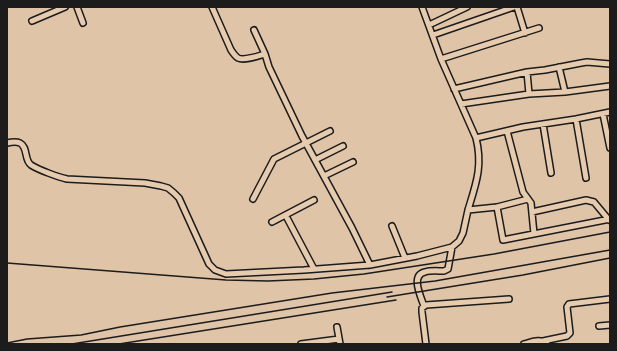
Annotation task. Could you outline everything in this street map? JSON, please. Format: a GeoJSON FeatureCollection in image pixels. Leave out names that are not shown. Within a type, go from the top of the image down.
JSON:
{"type":"FeatureCollection","features":[{"type":"Feature","properties":{"kind":"street"},"geometry":{"type":"LineString","coordinates":[[32,21],[65,7]]}},
{"type":"Feature","properties":{"kind":"street"},"geometry":{"type":"LineString","coordinates":[[77,7],[83,23]]}},
{"type":"Feature","properties":{"kind":"street"},"geometry":{"type":"LineString","coordinates":[[212,7],[235,56],[243,60],[265,54]]}},
{"type":"Feature","properties":{"kind":"street"},"geometry":{"type":"LineString","coordinates":[[7,143],[17,142],[22,144],[27,160],[31,165],[59,177],[67,179],[145,183],[168,188],[179,198],[209,264],[221,273],[226,274],[370,265],[452,247],[459,241],[463,233],[478,174],[479,149],[476,138],[441,59],[422,7]]}},
{"type":"Feature","properties":{"kind":"street"},"geometry":{"type":"LineString","coordinates":[[429,25],[467,7]]}},
{"type":"Feature","properties":{"kind":"street"},"geometry":{"type":"LineString","coordinates":[[433,35],[516,7],[525,33]]}},
{"type":"Feature","properties":{"kind":"street"},"geometry":{"type":"LineString","coordinates":[[441,59],[539,28]]}},
{"type":"Feature","properties":{"kind":"street"},"geometry":{"type":"LineString","coordinates":[[254,30],[269,67],[306,144],[352,228],[370,265]]}},
{"type":"Feature","properties":{"kind":"street"},"geometry":{"type":"LineString","coordinates":[[454,89],[526,72],[587,62],[610,64]]}},
{"type":"Feature","properties":{"kind":"street"},"geometry":{"type":"LineString","coordinates":[[559,67],[565,92]]}},
{"type":"Feature","properties":{"kind":"street"},"geometry":{"type":"LineString","coordinates":[[526,72],[529,94]]}},
{"type":"Feature","properties":{"kind":"street"},"geometry":{"type":"LineString","coordinates":[[461,104],[529,94],[565,92],[610,86]]}},
{"type":"Feature","properties":{"kind":"street"},"geometry":{"type":"LineString","coordinates":[[476,138],[523,127],[610,112]]}},
{"type":"Feature","properties":{"kind":"street"},"geometry":{"type":"LineString","coordinates":[[603,114],[610,148]]}},
{"type":"Feature","properties":{"kind":"street"},"geometry":{"type":"LineString","coordinates":[[576,119],[586,178]]}},
{"type":"Feature","properties":{"kind":"street"},"geometry":{"type":"LineString","coordinates":[[544,124],[551,173]]}},
{"type":"Feature","properties":{"kind":"street"},"geometry":{"type":"LineString","coordinates":[[253,199],[274,159],[330,131]]}},
{"type":"Feature","properties":{"kind":"street"},"geometry":{"type":"LineString","coordinates":[[507,131],[523,192],[531,203],[534,234]]}},
{"type":"Feature","properties":{"kind":"street"},"geometry":{"type":"LineString","coordinates":[[315,160],[343,146]]}},
{"type":"Feature","properties":{"kind":"street"},"geometry":{"type":"LineString","coordinates":[[324,176],[353,162]]}},
{"type":"Feature","properties":{"kind":"street"},"geometry":{"type":"LineString","coordinates":[[468,210],[497,207],[528,199]]}},
{"type":"Feature","properties":{"kind":"street"},"geometry":{"type":"LineString","coordinates":[[272,222],[314,200]]}},
{"type":"Feature","properties":{"kind":"street"},"geometry":{"type":"LineString","coordinates":[[497,207],[502,240],[609,220],[594,202],[586,200],[532,212]]}},
{"type":"Feature","properties":{"kind":"street"},"geometry":{"type":"LineString","coordinates":[[286,216],[314,269]]}},
{"type":"Feature","properties":{"kind":"street"},"geometry":{"type":"LineString","coordinates":[[392,226],[405,258]]}},
{"type":"Feature","properties":{"kind":"street"},"geometry":{"type":"LineString","coordinates":[[426,344],[422,312],[422,308],[424,306],[420,296],[417,278],[419,274],[424,272],[447,270],[452,247]]}},
{"type":"Feature","properties":{"kind":"street"},"geometry":{"type":"LineString","coordinates":[[424,306],[509,299]]}},
{"type":"Feature","properties":{"kind":"street"},"geometry":{"type":"LineString","coordinates":[[524,344],[540,340],[545,342],[567,336],[570,333],[567,307],[569,304],[610,299]]}},
{"type":"Feature","properties":{"kind":"street"},"geometry":{"type":"LineString","coordinates":[[599,326],[610,325]]}},
{"type":"Feature","properties":{"kind":"street"},"geometry":{"type":"LineString","coordinates":[[301,344],[339,342],[337,327]]}},
{"type":"Feature","properties":{"kind":"railway"},"geometry":{"type":"LineString","coordinates":[[7,263],[226,280],[268,281],[314,279],[364,274],[494,254],[610,232]]}},
{"type":"Feature","properties":{"kind":"railway"},"geometry":{"type":"LineString","coordinates":[[7,343],[27,339],[81,335],[120,327],[332,293],[435,281],[610,250]]}},
{"type":"Feature","properties":{"kind":"railway"},"geometry":{"type":"LineString","coordinates":[[387,297],[523,275],[610,258]]}},
{"type":"Feature","properties":{"kind":"railway"},"geometry":{"type":"LineString","coordinates":[[72,344],[392,292]]}},
{"type":"Feature","properties":{"kind":"railway"},"geometry":{"type":"LineString","coordinates":[[119,344],[396,300]]}}]}
